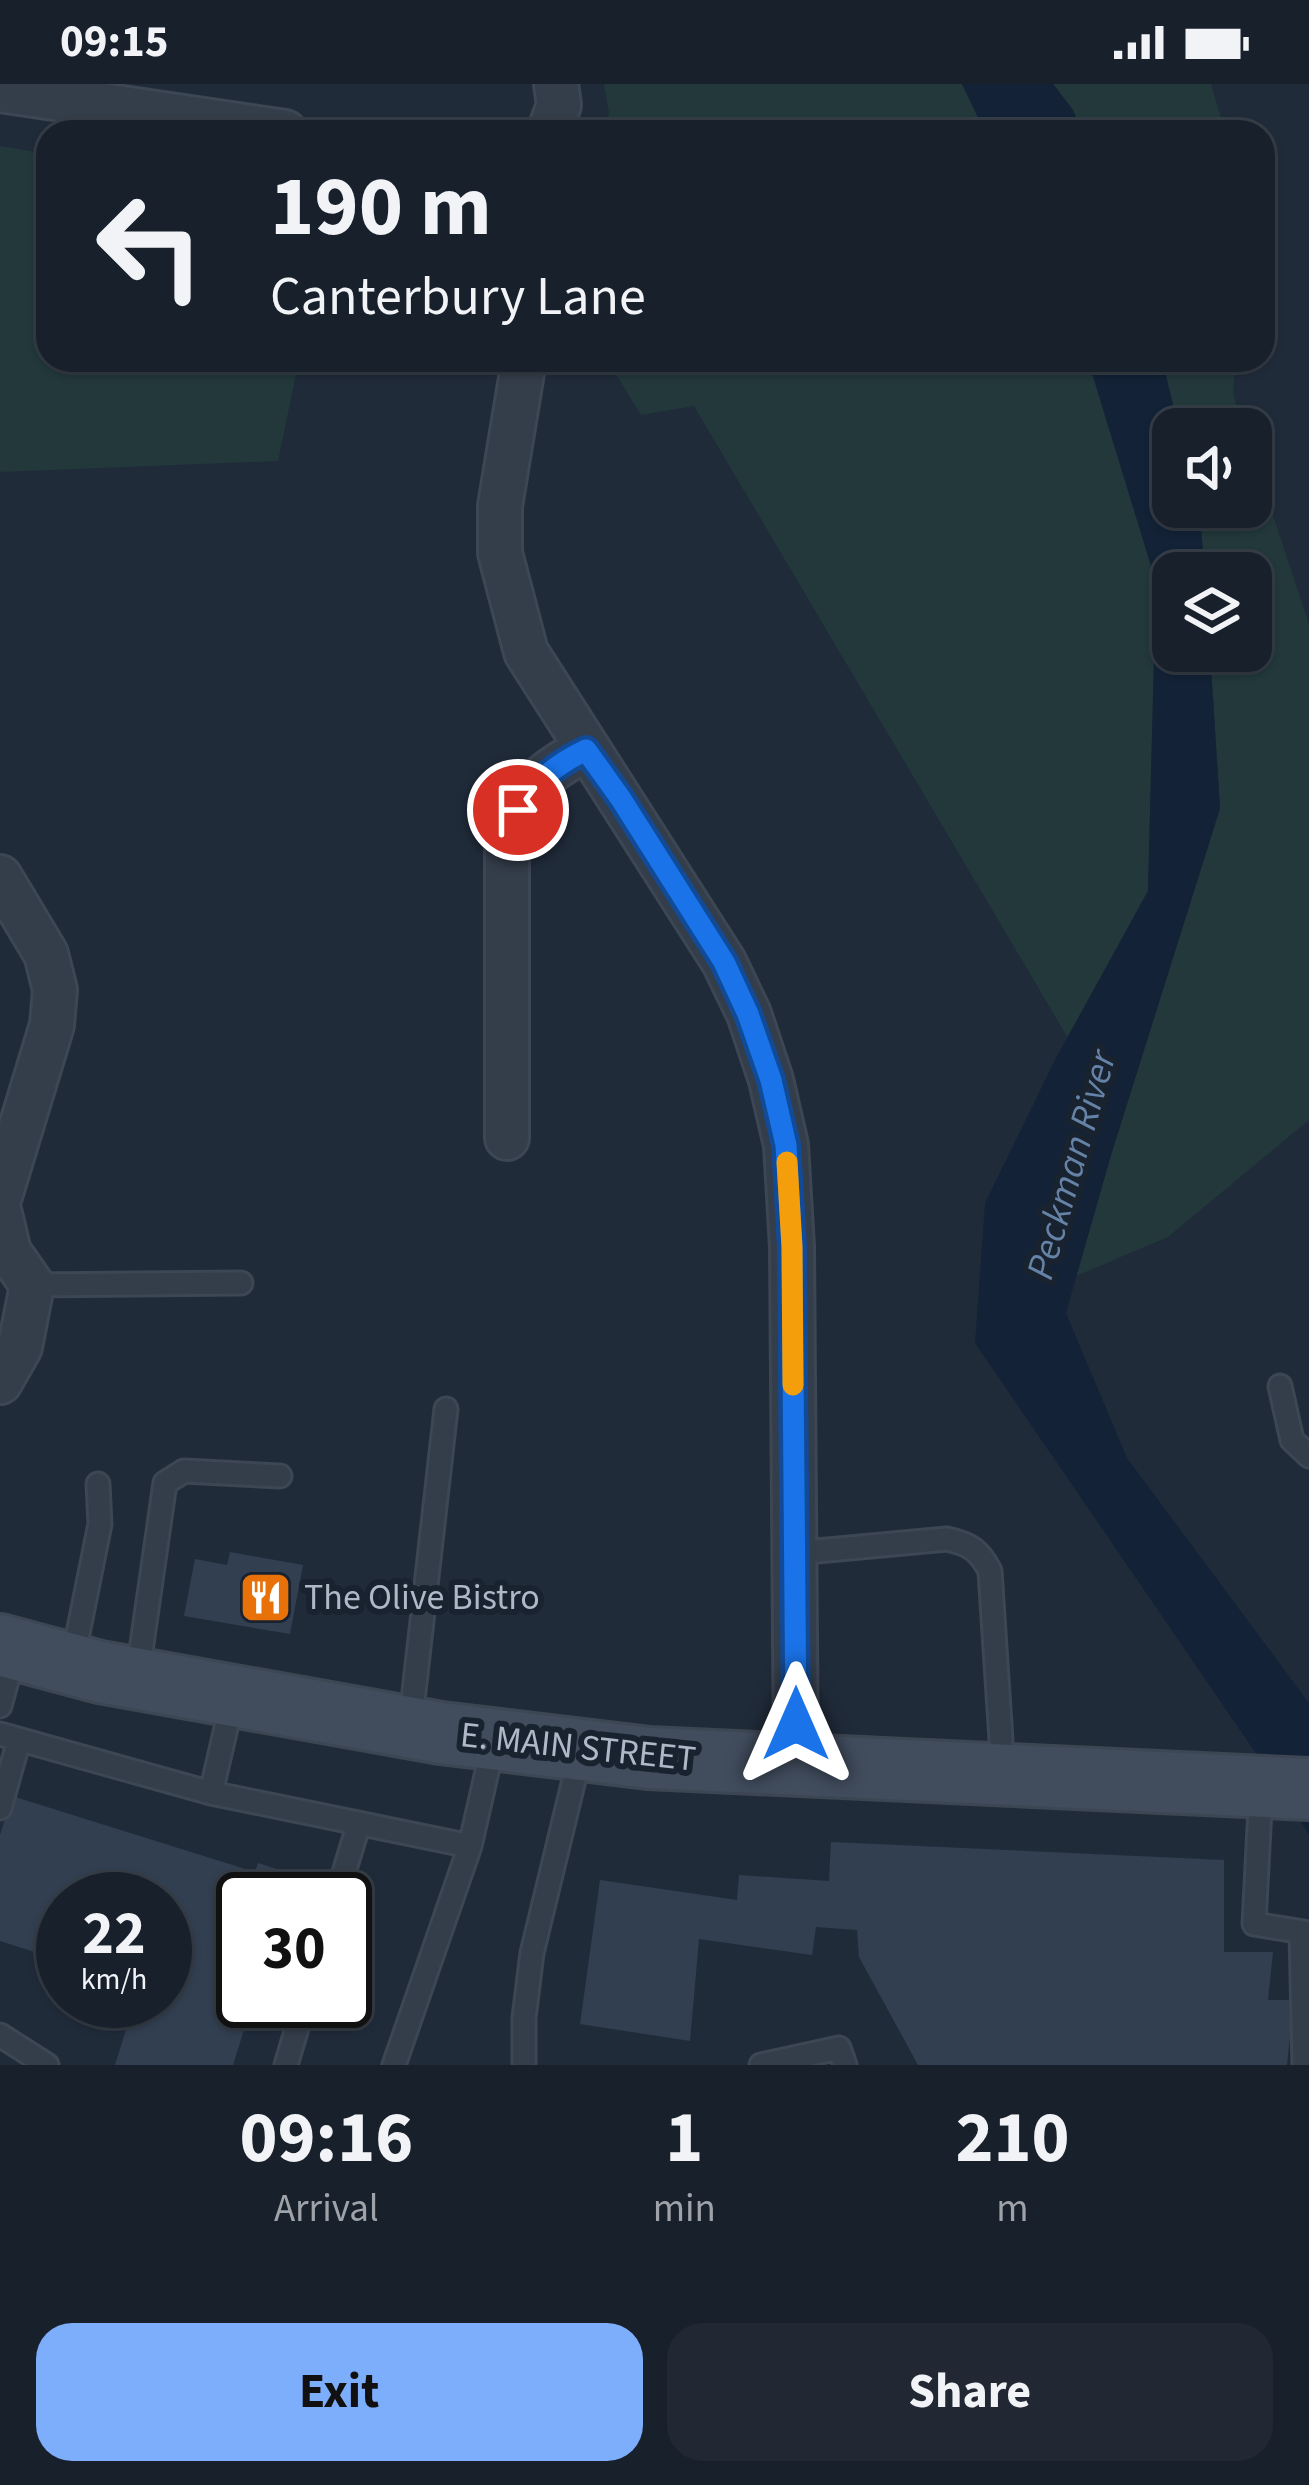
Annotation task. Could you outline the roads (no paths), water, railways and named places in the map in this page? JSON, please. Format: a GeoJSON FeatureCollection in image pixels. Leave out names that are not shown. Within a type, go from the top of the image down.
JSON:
{"type":"FeatureCollection","features":[{"type":"Feature","properties":{"kind":"main road","name":"E. MAIN STREET"},"geometry":{"type":"LineString","coordinates":[[8,1647],[137,1679],[410,1727],[649,1758],[1280,1787]]}},
{"type":"Feature","properties":{"kind":"street"},"geometry":{"type":"LineString","coordinates":[[553,120],[559,105],[556,84]]}},
{"type":"Feature","properties":{"kind":"street"},"geometry":{"type":"LineString","coordinates":[[0,90],[204,120]]}},
{"type":"Feature","properties":{"kind":"street"},"geometry":{"type":"LineString","coordinates":[[522,372],[500,506],[500,553],[526,652],[724,962],[771,1080],[786,1145],[792,1247],[796,1766]]}},
{"type":"Feature","properties":{"kind":"street"},"geometry":{"type":"LineString","coordinates":[[507,1138],[507,845],[518,810],[538,779],[586,750]]}},
{"type":"Feature","properties":{"kind":"street"},"geometry":{"type":"LineString","coordinates":[[0,878],[46,954],[55,990],[52,1025],[0,1196]]}},
{"type":"Feature","properties":{"kind":"street"},"geometry":{"type":"LineString","coordinates":[[0,1214],[9,1252],[32,1285],[20,1347],[0,1382]]}},
{"type":"Feature","properties":{"kind":"lane"},"geometry":{"type":"LineString","coordinates":[[32,1285],[242,1283]]}},
{"type":"Feature","properties":{"kind":"lane"},"geometry":{"type":"LineString","coordinates":[[1280,1386],[1292,1440],[1309,1456]]}},
{"type":"Feature","properties":{"kind":"lane"},"geometry":{"type":"LineString","coordinates":[[410,1727],[446,1408]]}},
{"type":"Feature","properties":{"kind":"lane"},"geometry":{"type":"LineString","coordinates":[[137,1679],[165,1483],[184,1471],[280,1476]]}},
{"type":"Feature","properties":{"kind":"lane"},"geometry":{"type":"LineString","coordinates":[[72,1664],[100,1524],[98,1484]]}},
{"type":"Feature","properties":{"kind":"lane"},"geometry":{"type":"LineString","coordinates":[[795,1553],[947,1539],[980,1552],[990,1571],[1000,1740]]}},
{"type":"Feature","properties":{"kind":"lane"},"geometry":{"type":"LineString","coordinates":[[0,1706],[8,1647]]}},
{"type":"Feature","properties":{"kind":"lane"},"geometry":{"type":"LineString","coordinates":[[211,1793],[233,1695]]}},
{"type":"Feature","properties":{"kind":"lane"},"geometry":{"type":"LineString","coordinates":[[0,1808],[10,1737],[211,1793],[470,1846]]}},
{"type":"Feature","properties":{"kind":"lane"},"geometry":{"type":"LineString","coordinates":[[394,2065],[470,1846],[494,1740]]}},
{"type":"Feature","properties":{"kind":"lane"},"geometry":{"type":"LineString","coordinates":[[524,2065],[532,1953],[581,1750]]}},
{"type":"Feature","properties":{"kind":"lane"},"geometry":{"type":"LineString","coordinates":[[1280,1787],[1254,1924],[1305,1933],[1304,2065]]}},
{"type":"Feature","properties":{"kind":"lane"},"geometry":{"type":"LineString","coordinates":[[344,1872],[358,1823]]}},
{"type":"Feature","properties":{"kind":"lane"},"geometry":{"type":"LineString","coordinates":[[286,2065],[297,2028]]}},
{"type":"Feature","properties":{"kind":"lane"},"geometry":{"type":"LineString","coordinates":[[0,2035],[47,2065]]}},
{"type":"Feature","properties":{"kind":"lane"},"geometry":{"type":"LineString","coordinates":[[761,2065],[839,2048],[844,2065]]}},
{"type":"Feature","properties":{"kind":"water"},"geometry":{"type":"Polygon","coordinates":[[[962,84],[1053,84],[1077,120],[979,120],[962,84]]]}},
{"type":"Feature","properties":{"kind":"water"},"geometry":{"type":"Polygon","coordinates":[[[1092,372],[1165,372],[1174,408],[1152,408],[1152,528],[1201,528],[1203,552],[1152,552],[1152,569],[1092,372]]]}},
{"type":"Feature","properties":{"kind":"water","name":"Peckman River"},"geometry":{"type":"Polygon","coordinates":[[[1154,672],[1211,672],[1220,808],[1066,1313],[1127,1458],[1309,1703],[1309,1835],[975,1343],[985,1203],[1056,1058],[1148,891],[1154,672]]]}},
{"type":"Feature","properties":{"kind":"place","name":"The Olive Bistro"},"geometry":{"type":"Point","coordinates":[265,1597]}}]}
